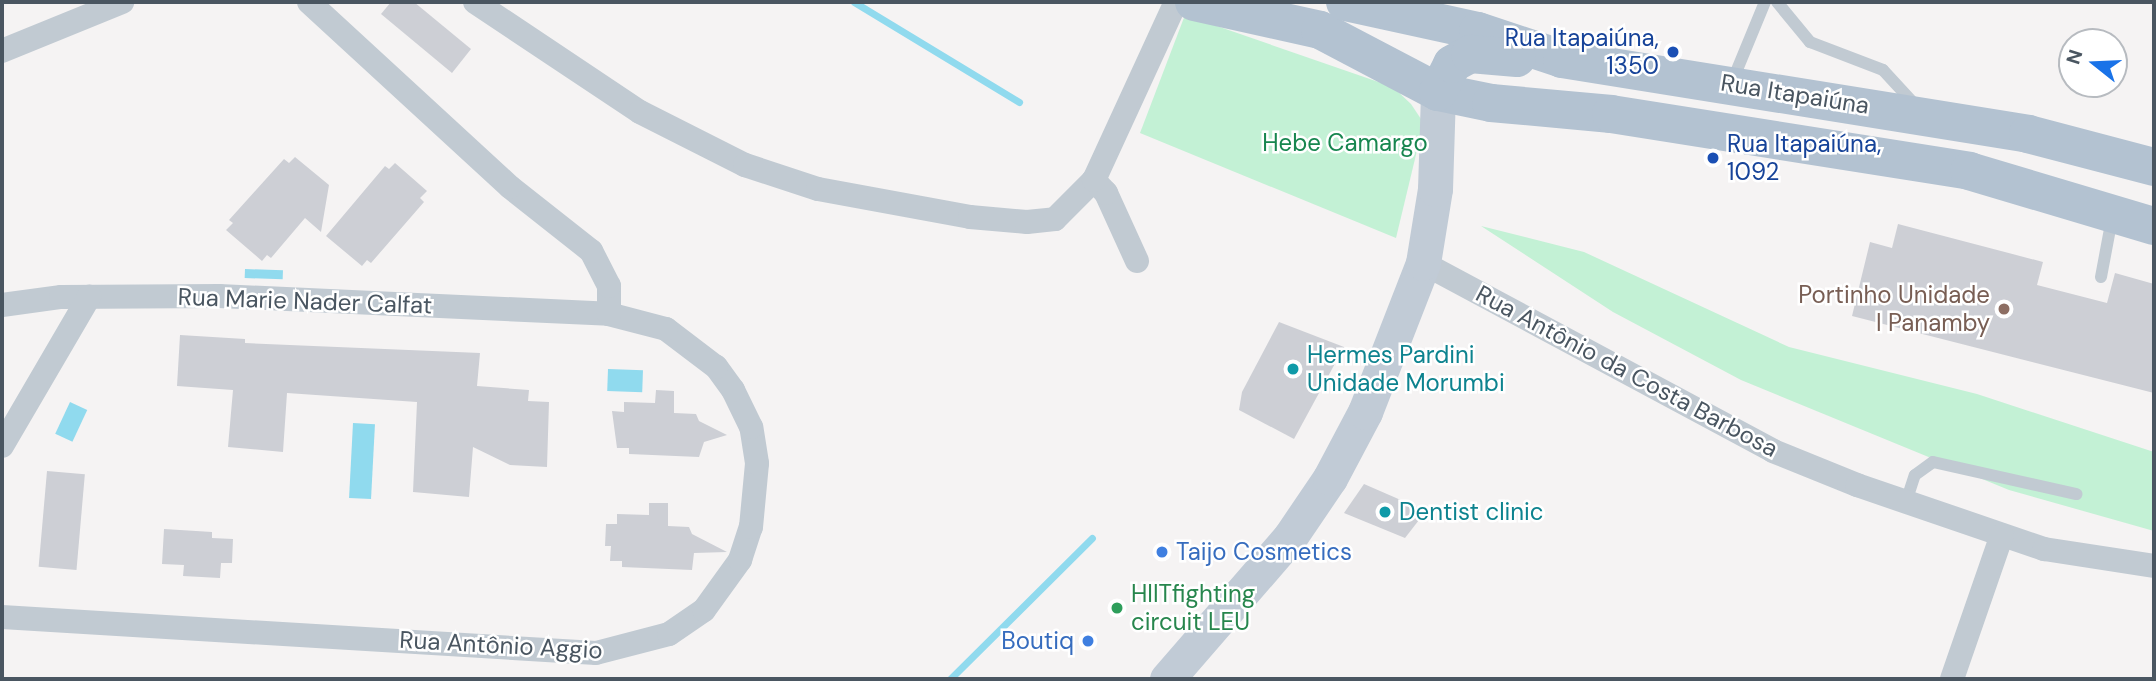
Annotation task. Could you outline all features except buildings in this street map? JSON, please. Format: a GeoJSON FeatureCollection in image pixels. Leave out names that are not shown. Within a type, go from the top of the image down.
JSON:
{"type":"FeatureCollection","features":[{"type":"Feature","properties":{"kind":"main road","name":"Rua Itapaiúna"},"geometry":{"type":"LineString","coordinates":[[1194,2],[1320,30],[1438,92],[1491,103],[1611,114],[1969,171],[2154,226]]}},
{"type":"Feature","properties":{"kind":"main road","name":"Rua Itapaiúna"},"geometry":{"type":"LineString","coordinates":[[1345,2],[1419,14],[1562,58],[1855,103],[2028,134],[2154,167]]}},
{"type":"Feature","properties":{"kind":"main road"},"geometry":{"type":"LineString","coordinates":[[1167,679],[1290,537],[1330,478],[1365,412],[1423,263],[1435,189],[1438,92],[1452,64],[1470,54],[1562,58]]}},
{"type":"Feature","properties":{"kind":"main road"},"geometry":{"type":"LineString","coordinates":[[1435,189],[1463,121],[1476,108],[1491,103]]}},
{"type":"Feature","properties":{"kind":"main road"},"geometry":{"type":"LineString","coordinates":[[1805,143],[1810,130],[1828,109],[1855,103]]}},
{"type":"Feature","properties":{"kind":"street"},"geometry":{"type":"LineString","coordinates":[[2,51],[122,2]]}},
{"type":"Feature","properties":{"kind":"street"},"geometry":{"type":"LineString","coordinates":[[309,2],[510,187],[591,251],[609,286],[609,314]]}},
{"type":"Feature","properties":{"kind":"street"},"geometry":{"type":"LineString","coordinates":[[475,2],[640,113],[745,165],[818,189],[970,216],[1027,222],[1055,219],[1094,180],[1176,2]]}},
{"type":"Feature","properties":{"kind":"street"},"geometry":{"type":"LineString","coordinates":[[1094,180],[1106,193],[1137,261]]}},
{"type":"Feature","properties":{"kind":"street","name":"Rua Antônio da Costa Barbosa"},"geometry":{"type":"LineString","coordinates":[[1423,263],[1552,330],[1718,425],[1906,502],[2002,536],[2044,549],[2154,566]]}},
{"type":"Feature","properties":{"kind":"street","name":"Rua Marie Nader Calfat"},"geometry":{"type":"LineString","coordinates":[[2,305],[89,297],[219,296],[609,314]]}},
{"type":"Feature","properties":{"kind":"street"},"geometry":{"type":"LineString","coordinates":[[2,446],[89,297]]}},
{"type":"Feature","properties":{"kind":"street","name":"Rua Antônio Aggio"},"geometry":{"type":"LineString","coordinates":[[2,617],[596,653],[670,634],[704,610],[740,560],[757,495],[755,444],[733,390],[716,367],[666,329],[609,314]]}},
{"type":"Feature","properties":{"kind":"street"},"geometry":{"type":"LineString","coordinates":[[1952,679],[2002,536]]}},
{"type":"Feature","properties":{"kind":"lane"},"geometry":{"type":"LineString","coordinates":[[1731,84],[1765,2]]}},
{"type":"Feature","properties":{"kind":"lane"},"geometry":{"type":"LineString","coordinates":[[1777,2],[1810,42],[1883,70],[1924,115]]}},
{"type":"Feature","properties":{"kind":"lane"},"geometry":{"type":"LineString","coordinates":[[2101,276],[2113,214]]}},
{"type":"Feature","properties":{"kind":"lane"},"geometry":{"type":"LineString","coordinates":[[1906,502],[1915,475],[1933,462],[2077,494]]}},
{"type":"Feature","properties":{"kind":"green space","name":"Hebe Camargo"},"geometry":{"type":"Polygon","coordinates":[[[1185,15],[1393,87],[1411,104],[1421,119],[1420,138],[1396,238],[1140,133],[1185,15]]]}},
{"type":"Feature","properties":{"kind":"green space"},"geometry":{"type":"Polygon","coordinates":[[[1481,226],[1584,252],[1789,347],[1977,394],[2154,452],[2154,531],[2009,490],[1741,380],[1613,312],[1481,226]]]}},
{"type":"Feature","properties":{"kind":"water"},"geometry":{"type":"Polygon","coordinates":[[[245,269],[283,270],[283,279],[245,278],[245,269]]]}},
{"type":"Feature","properties":{"kind":"water"},"geometry":{"type":"Polygon","coordinates":[[[608,369],[643,370],[642,392],[607,391],[608,369]]]}},
{"type":"Feature","properties":{"kind":"water"},"geometry":{"type":"Polygon","coordinates":[[[70,402],[87,410],[72,442],[55,434],[70,402]]]}},
{"type":"Feature","properties":{"kind":"water"},"geometry":{"type":"Polygon","coordinates":[[[353,423],[375,424],[371,499],[349,498],[353,423]]]}},
{"type":"Feature","properties":{"kind":"waterway"},"geometry":{"type":"LineString","coordinates":[[854,2],[1019,102]]}},
{"type":"Feature","properties":{"kind":"waterway"},"geometry":{"type":"LineString","coordinates":[[950,679],[1092,538]]}},
{"type":"Feature","properties":{"kind":"place","name":"Rua Itapaiúna, 1350"},"geometry":{"type":"Point","coordinates":[1673,52]}},
{"type":"Feature","properties":{"kind":"place","name":"Rua Itapaiúna, 1092"},"geometry":{"type":"Point","coordinates":[1713,158]}},
{"type":"Feature","properties":{"kind":"place","name":"Portinho Unidade I Panamby"},"geometry":{"type":"Point","coordinates":[2004,309]}},
{"type":"Feature","properties":{"kind":"place","name":"Hermes Pardini Unidade Morumbi"},"geometry":{"type":"Point","coordinates":[1293,369]}},
{"type":"Feature","properties":{"kind":"place","name":"Dentist clinic"},"geometry":{"type":"Point","coordinates":[1385,512]}},
{"type":"Feature","properties":{"kind":"place","name":"Taijo Cosmetics"},"geometry":{"type":"Point","coordinates":[1162,552]}},
{"type":"Feature","properties":{"kind":"place","name":"HIITfighting circuit LEU"},"geometry":{"type":"Point","coordinates":[1117,608]}},
{"type":"Feature","properties":{"kind":"place","name":"Boutiq"},"geometry":{"type":"Point","coordinates":[1088,641]}}]}
